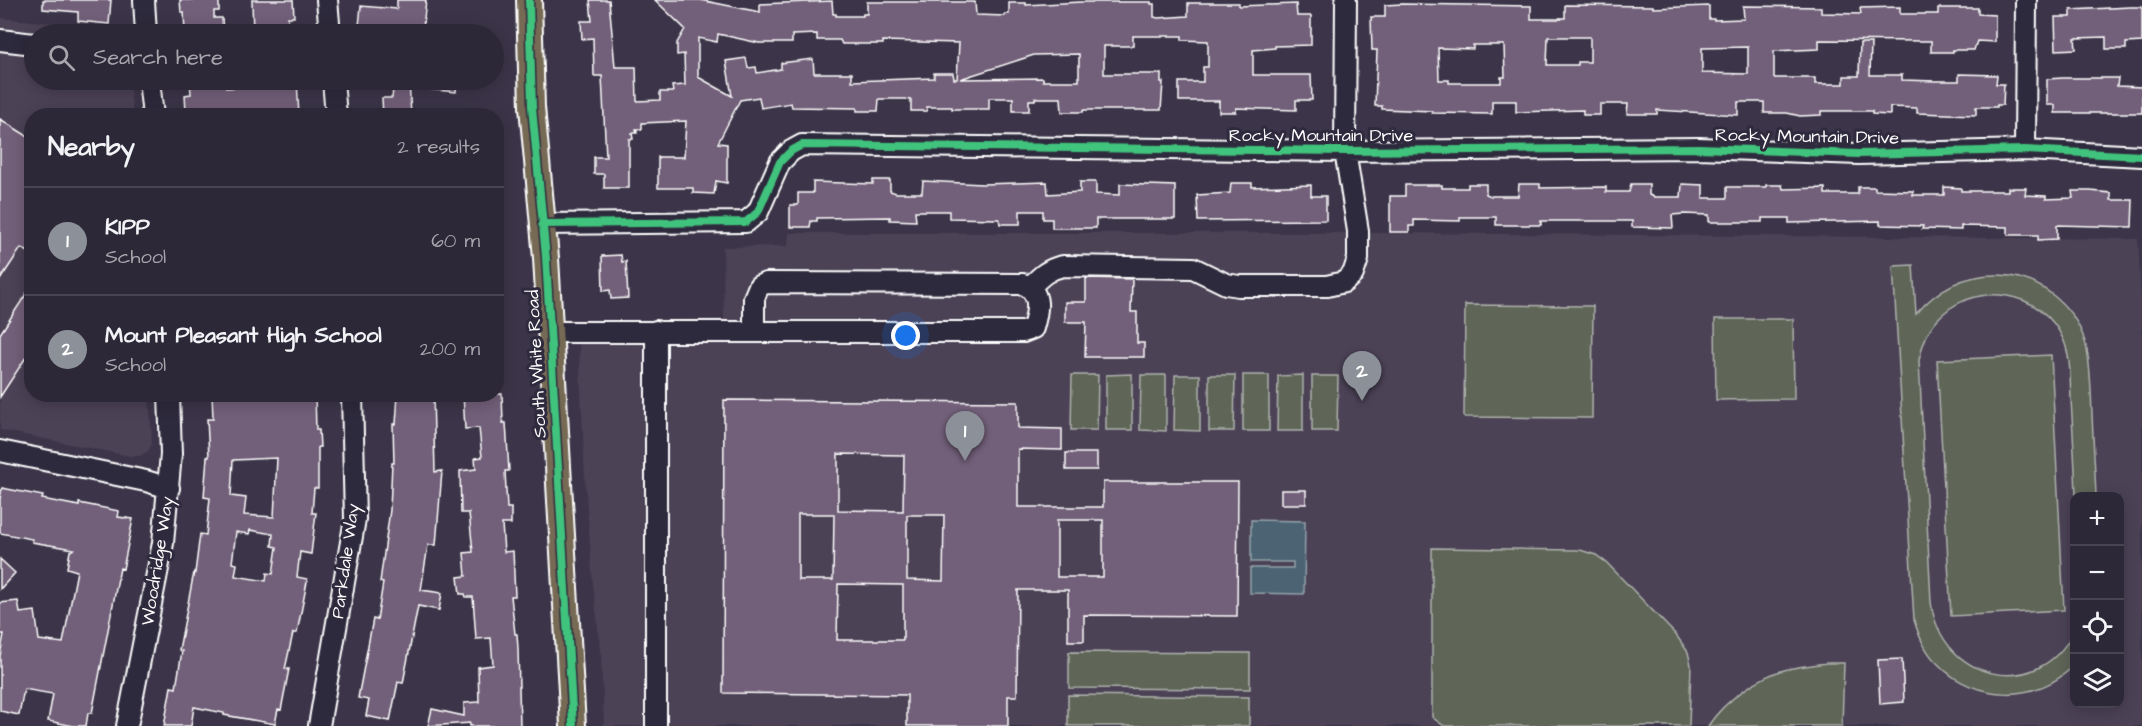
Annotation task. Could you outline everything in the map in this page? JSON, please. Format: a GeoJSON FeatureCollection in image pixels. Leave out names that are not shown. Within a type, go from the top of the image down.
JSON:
{"type":"FeatureCollection","features":[{"type":"Feature","properties":{"kind":"main road","name":"South White Road"},"geometry":{"type":"LineString","coordinates":[[529,0],[532,107],[542,224],[573,726]]}},
{"type":"Feature","properties":{"kind":"street"},"geometry":{"type":"LineString","coordinates":[[144,0],[145,24]]}},
{"type":"Feature","properties":{"kind":"street"},"geometry":{"type":"LineString","coordinates":[[327,0],[329,24]]}},
{"type":"Feature","properties":{"kind":"street"},"geometry":{"type":"LineString","coordinates":[[1030,287],[1044,273],[1063,266],[1193,268],[1226,284],[1239,286],[1327,286],[1344,282],[1353,274],[1358,259],[1358,231],[1345,151],[1346,0]]}},
{"type":"Feature","properties":{"kind":"street"},"geometry":{"type":"LineString","coordinates":[[2025,150],[2026,0]]}},
{"type":"Feature","properties":{"kind":"street"},"geometry":{"type":"LineString","coordinates":[[0,40],[24,43]]}},
{"type":"Feature","properties":{"kind":"street"},"geometry":{"type":"LineString","coordinates":[[150,90],[152,108]]}},
{"type":"Feature","properties":{"kind":"street"},"geometry":{"type":"LineString","coordinates":[[334,90],[335,108]]}},
{"type":"Feature","properties":{"kind":"street","name":"Rocky Mountain Drive"},"geometry":{"type":"LineString","coordinates":[[542,224],[747,222],[758,212],[780,162],[790,151],[802,145],[1345,151],[1699,148],[1859,154],[2025,150],[2142,156]]}},
{"type":"Feature","properties":{"kind":"street"},"geometry":{"type":"LineString","coordinates":[[549,332],[656,332],[754,332],[1023,332],[1033,328],[1037,314],[1036,293],[1023,284],[766,283],[759,286],[754,298],[754,332]]}},
{"type":"Feature","properties":{"kind":"street"},"geometry":{"type":"LineString","coordinates":[[656,332],[656,726]]}},
{"type":"Feature","properties":{"kind":"street","name":"Woodridge Way"},"geometry":{"type":"LineString","coordinates":[[127,726],[163,543],[171,454],[170,402]]}},
{"type":"Feature","properties":{"kind":"street","name":"Parkdale Way"},"geometry":{"type":"LineString","coordinates":[[319,726],[355,519],[352,402]]}},
{"type":"Feature","properties":{"kind":"street"},"geometry":{"type":"LineString","coordinates":[[0,451],[146,480],[169,488]]}},
{"type":"Feature","properties":{"kind":"shaded area"},"geometry":{"type":"Polygon","coordinates":[[[0,18],[62,24],[24,24],[24,90],[130,90],[132,108],[24,108],[24,402],[149,402],[152,444],[148,451],[140,456],[130,456],[0,430],[0,18]]]}},
{"type":"Feature","properties":{"kind":"shaded area"},"geometry":{"type":"Polygon","coordinates":[[[789,233],[1383,233],[2138,239],[2142,320],[2142,726],[604,726],[601,653],[585,480],[578,322],[724,319],[723,247],[788,246],[789,233]]]}},
{"type":"Feature","properties":{"kind":"green space"},"geometry":{"type":"Polygon","coordinates":[[[1913,265],[1916,314],[1933,297],[1963,280],[1987,275],[2015,277],[2043,288],[2056,298],[2076,321],[2083,335],[2091,382],[2096,492],[2076,492],[2068,355],[2064,341],[2054,323],[2040,310],[2023,300],[2005,296],[1986,295],[1967,299],[1950,308],[1935,322],[1925,340],[1919,360],[1931,602],[1939,629],[1952,650],[1971,665],[1993,673],[2016,674],[2038,668],[2058,654],[2070,637],[2070,668],[2043,687],[2025,692],[2006,693],[1969,686],[1953,677],[1938,664],[1920,638],[1914,620],[1893,266],[1913,265]]]}},
{"type":"Feature","properties":{"kind":"green space"},"geometry":{"type":"Polygon","coordinates":[[[1465,305],[1593,306],[1592,418],[1464,417],[1465,305]]]}},
{"type":"Feature","properties":{"kind":"green space"},"geometry":{"type":"Polygon","coordinates":[[[1715,319],[1793,319],[1794,399],[1716,400],[1715,319]]]}},
{"type":"Feature","properties":{"kind":"green space"},"geometry":{"type":"Polygon","coordinates":[[[2051,355],[2064,610],[1951,616],[1937,360],[2051,355]]]}},
{"type":"Feature","properties":{"kind":"green space"},"geometry":{"type":"Polygon","coordinates":[[[1132,374],[1132,430],[1106,430],[1106,375],[1132,374]]]}},
{"type":"Feature","properties":{"kind":"green space"},"geometry":{"type":"Polygon","coordinates":[[[1072,375],[1098,375],[1097,430],[1071,430],[1072,375]]]}},
{"type":"Feature","properties":{"kind":"green space"},"geometry":{"type":"Polygon","coordinates":[[[1141,375],[1166,375],[1166,431],[1140,430],[1141,375]]]}},
{"type":"Feature","properties":{"kind":"green space"},"geometry":{"type":"Polygon","coordinates":[[[1175,375],[1200,375],[1200,431],[1174,430],[1175,375]]]}},
{"type":"Feature","properties":{"kind":"green space"},"geometry":{"type":"Polygon","coordinates":[[[1209,375],[1235,375],[1234,431],[1209,431],[1209,375]]]}},
{"type":"Feature","properties":{"kind":"green space"},"geometry":{"type":"Polygon","coordinates":[[[1243,375],[1269,375],[1269,431],[1243,431],[1243,375]]]}},
{"type":"Feature","properties":{"kind":"green space"},"geometry":{"type":"Polygon","coordinates":[[[1303,375],[1303,431],[1277,431],[1278,376],[1303,375]]]}},
{"type":"Feature","properties":{"kind":"green space"},"geometry":{"type":"Polygon","coordinates":[[[1312,376],[1338,376],[1337,431],[1312,431],[1312,376]]]}},
{"type":"Feature","properties":{"kind":"green space"},"geometry":{"type":"Polygon","coordinates":[[[1432,548],[1580,550],[1596,555],[1607,563],[1676,635],[1688,652],[1691,665],[1689,726],[1444,726],[1432,717],[1432,548]]]}},
{"type":"Feature","properties":{"kind":"green space"},"geometry":{"type":"Polygon","coordinates":[[[1069,652],[1250,653],[1250,689],[1069,688],[1069,652]]]}},
{"type":"Feature","properties":{"kind":"green space"},"geometry":{"type":"Polygon","coordinates":[[[1826,663],[1844,663],[1842,726],[1708,726],[1723,707],[1744,690],[1766,677],[1788,669],[1826,663]]]}},
{"type":"Feature","properties":{"kind":"green space"},"geometry":{"type":"Polygon","coordinates":[[[1068,695],[1249,697],[1249,726],[1068,726],[1068,695]]]}},
{"type":"Feature","properties":{"kind":"water"},"geometry":{"type":"Polygon","coordinates":[[[1251,520],[1305,521],[1304,594],[1250,593],[1250,568],[1293,568],[1293,562],[1251,562],[1251,520]]]}},
{"type":"Feature","properties":{"kind":"building"},"geometry":{"type":"Polygon","coordinates":[[[43,0],[111,0],[109,24],[78,21],[78,12],[43,9],[43,0]]]}},
{"type":"Feature","properties":{"kind":"building"},"geometry":{"type":"Polygon","coordinates":[[[180,0],[219,0],[219,11],[214,11],[214,18],[222,18],[222,24],[185,24],[184,12],[181,12],[180,0]]]}},
{"type":"Feature","properties":{"kind":"building"},"geometry":{"type":"Polygon","coordinates":[[[252,0],[293,0],[294,17],[288,17],[288,24],[253,24],[252,0]]]}},
{"type":"Feature","properties":{"kind":"building"},"geometry":{"type":"Polygon","coordinates":[[[397,0],[426,0],[423,24],[359,24],[361,6],[397,9],[397,0]]]}},
{"type":"Feature","properties":{"kind":"building"},"geometry":{"type":"Polygon","coordinates":[[[590,0],[609,0],[615,67],[636,67],[637,101],[660,100],[660,92],[673,92],[672,86],[685,85],[684,54],[677,55],[677,43],[685,29],[655,0],[700,0],[760,12],[760,4],[832,1],[833,14],[836,16],[863,16],[867,14],[867,2],[975,2],[976,15],[1005,16],[1009,14],[1009,3],[1026,3],[1026,5],[1151,2],[1154,4],[1154,17],[1158,18],[1188,16],[1188,3],[1239,3],[1239,6],[1296,4],[1297,16],[1311,16],[1311,45],[1275,46],[1275,48],[1253,50],[1253,75],[1311,75],[1312,100],[1296,100],[1296,110],[1236,108],[1236,112],[1219,112],[1219,101],[1179,101],[1179,82],[1203,82],[1203,67],[1208,67],[1208,41],[1182,40],[1182,36],[1133,36],[1133,46],[1104,46],[1104,74],[1161,74],[1161,82],[1163,82],[1161,110],[1062,112],[1061,98],[1029,100],[1029,111],[1013,111],[1013,98],[989,98],[989,109],[927,107],[927,111],[911,111],[911,100],[905,99],[879,99],[878,111],[857,111],[857,108],[792,107],[791,103],[761,108],[759,97],[740,100],[718,143],[727,144],[727,183],[716,181],[714,194],[693,193],[693,188],[658,188],[658,157],[684,157],[686,121],[642,123],[642,129],[636,129],[637,133],[632,133],[633,139],[629,139],[629,188],[604,188],[604,174],[594,174],[594,157],[606,157],[602,76],[594,76],[593,38],[582,39],[581,21],[592,21],[590,0]],[[718,34],[717,42],[698,38],[698,77],[732,96],[726,61],[746,58],[748,68],[756,67],[757,73],[781,69],[781,63],[813,59],[814,73],[852,73],[852,81],[934,78],[934,73],[953,73],[954,79],[957,79],[959,43],[883,41],[883,44],[842,44],[840,40],[817,40],[817,34],[792,35],[792,43],[759,43],[718,34]],[[1079,54],[1034,55],[960,79],[1043,78],[1043,81],[1079,81],[1079,54]]]}},
{"type":"Feature","properties":{"kind":"building"},"geometry":{"type":"Polygon","coordinates":[[[1385,5],[1531,6],[1531,19],[1565,18],[1565,5],[1653,6],[1653,8],[1709,6],[1709,19],[1714,20],[1744,19],[1743,6],[1821,7],[1821,13],[1861,14],[1860,8],[1900,7],[1900,14],[1938,14],[1938,8],[1978,8],[1978,14],[1995,15],[1995,42],[1977,41],[1974,50],[1931,52],[1931,41],[1819,40],[1819,49],[1774,51],[1774,78],[1815,78],[1815,84],[1844,84],[1844,76],[1859,76],[1860,43],[1871,43],[1870,75],[1902,75],[1902,80],[1959,81],[1959,74],[1997,75],[1996,84],[2004,84],[2003,105],[1976,107],[1976,115],[1917,113],[1917,108],[1890,107],[1890,115],[1872,114],[1872,111],[1821,111],[1821,115],[1800,116],[1787,113],[1764,113],[1764,102],[1738,102],[1738,115],[1657,110],[1657,114],[1627,114],[1628,104],[1600,104],[1600,115],[1583,115],[1583,110],[1516,112],[1516,101],[1492,101],[1492,114],[1382,109],[1382,106],[1375,106],[1377,50],[1372,50],[1371,17],[1385,17],[1385,5]],[[1548,37],[1547,65],[1578,65],[1578,62],[1590,62],[1590,37],[1548,37]],[[1473,45],[1473,49],[1438,48],[1439,80],[1449,80],[1449,83],[1501,83],[1501,77],[1505,77],[1504,45],[1473,45]],[[1748,47],[1702,48],[1702,73],[1748,74],[1748,47]]]}},
{"type":"Feature","properties":{"kind":"building"},"geometry":{"type":"Polygon","coordinates":[[[2142,7],[2142,42],[2126,43],[2126,49],[2106,49],[2106,37],[2075,38],[2076,49],[2056,50],[2055,17],[2071,17],[2071,10],[2142,7]]]}},
{"type":"Feature","properties":{"kind":"building"},"geometry":{"type":"Polygon","coordinates":[[[2118,78],[2117,86],[2142,87],[2142,113],[2055,113],[2055,105],[2047,105],[2047,79],[2118,78]]]}},
{"type":"Feature","properties":{"kind":"building"},"geometry":{"type":"Polygon","coordinates":[[[191,90],[298,90],[299,108],[186,108],[185,95],[191,94],[191,90]]]}},
{"type":"Feature","properties":{"kind":"building"},"geometry":{"type":"Polygon","coordinates":[[[393,90],[410,90],[411,108],[383,108],[382,98],[392,98],[393,90]]]}},
{"type":"Feature","properties":{"kind":"building"},"geometry":{"type":"Polygon","coordinates":[[[0,119],[24,134],[24,250],[21,248],[0,280],[0,119]]]}},
{"type":"Feature","properties":{"kind":"building"},"geometry":{"type":"Polygon","coordinates":[[[873,180],[890,180],[890,191],[896,193],[922,193],[923,181],[982,184],[1047,182],[1048,194],[1080,192],[1080,182],[1096,182],[1096,194],[1120,195],[1120,184],[1175,186],[1175,219],[1096,219],[1096,228],[1052,228],[1052,219],[1043,219],[1043,211],[1020,211],[1020,224],[1000,224],[999,219],[949,218],[949,211],[915,211],[916,221],[890,220],[890,217],[817,218],[817,221],[811,221],[810,227],[790,227],[790,205],[798,205],[798,193],[813,193],[813,182],[873,184],[873,180]]]}},
{"type":"Feature","properties":{"kind":"building"},"geometry":{"type":"Polygon","coordinates":[[[1231,183],[1252,183],[1252,187],[1311,185],[1311,196],[1326,196],[1326,220],[1198,221],[1197,195],[1230,193],[1231,183]]]}},
{"type":"Feature","properties":{"kind":"building"},"geometry":{"type":"Polygon","coordinates":[[[1468,184],[1486,184],[1486,194],[1491,196],[1518,196],[1519,184],[1540,184],[1540,188],[1606,187],[1606,192],[1629,192],[1631,184],[1649,184],[1649,195],[1654,197],[1681,197],[1682,184],[1703,185],[1703,198],[1727,198],[1727,187],[1766,187],[1766,185],[1782,185],[1783,189],[1825,188],[1825,194],[1858,194],[1858,187],[1913,191],[1913,195],[1944,195],[1944,187],[1961,188],[1961,191],[2008,191],[2008,188],[2026,188],[2025,195],[2046,196],[2046,199],[2073,198],[2072,191],[2090,191],[2111,193],[2111,200],[2133,200],[2132,227],[2057,225],[2057,239],[2038,240],[2038,235],[2008,235],[2008,227],[1961,226],[1961,230],[1922,229],[1923,226],[1880,225],[1880,221],[1789,223],[1789,218],[1762,218],[1762,222],[1709,222],[1709,215],[1684,214],[1672,215],[1673,228],[1632,227],[1632,221],[1541,221],[1541,225],[1496,225],[1496,217],[1460,217],[1460,221],[1414,220],[1414,226],[1409,226],[1409,232],[1390,232],[1390,196],[1405,196],[1405,185],[1468,188],[1468,184]]]}},
{"type":"Feature","properties":{"kind":"building"},"geometry":{"type":"Polygon","coordinates":[[[621,255],[622,262],[626,261],[628,298],[611,299],[610,290],[603,291],[602,256],[621,255]]]}},
{"type":"Feature","properties":{"kind":"building"},"geometry":{"type":"Polygon","coordinates":[[[1086,278],[1132,279],[1131,312],[1137,312],[1137,343],[1144,343],[1144,357],[1085,357],[1086,322],[1065,322],[1065,302],[1086,302],[1086,278]]]}},
{"type":"Feature","properties":{"kind":"building"},"geometry":{"type":"Polygon","coordinates":[[[24,297],[24,360],[0,397],[0,334],[24,297]]]}},
{"type":"Feature","properties":{"kind":"building"},"geometry":{"type":"Polygon","coordinates":[[[724,400],[1018,402],[1018,428],[1062,429],[1062,450],[1018,449],[1018,507],[1103,507],[1103,482],[1238,482],[1237,616],[1084,615],[1084,641],[1068,641],[1068,590],[1018,590],[1017,696],[1008,696],[1008,726],[907,726],[907,695],[723,693],[724,400]],[[838,454],[838,510],[903,511],[904,455],[838,454]],[[798,514],[798,580],[833,580],[834,514],[798,514]],[[907,515],[907,580],[943,581],[944,515],[907,515]],[[1057,520],[1057,577],[1103,577],[1103,520],[1057,520]],[[838,584],[837,640],[903,640],[903,585],[838,584]]]}},
{"type":"Feature","properties":{"kind":"building"},"geometry":{"type":"Polygon","coordinates":[[[212,402],[315,402],[316,430],[319,430],[320,447],[318,447],[318,488],[314,488],[312,513],[316,513],[311,554],[300,552],[297,577],[307,579],[307,582],[297,633],[293,633],[285,669],[289,669],[281,710],[278,709],[275,724],[194,707],[191,726],[164,726],[171,687],[176,688],[182,651],[179,650],[195,573],[200,534],[206,535],[210,498],[204,497],[207,457],[209,457],[207,419],[213,419],[212,402]],[[277,458],[233,460],[231,496],[246,498],[244,515],[274,517],[277,458]],[[250,530],[249,534],[236,532],[232,563],[237,564],[235,576],[266,581],[267,573],[273,574],[277,547],[272,546],[273,534],[250,530]]]}},
{"type":"Feature","properties":{"kind":"building"},"geometry":{"type":"Polygon","coordinates":[[[397,402],[433,402],[435,472],[442,471],[436,545],[428,545],[421,590],[442,593],[439,610],[418,606],[403,683],[398,682],[390,721],[366,716],[369,700],[358,698],[373,619],[377,620],[383,583],[380,582],[390,510],[392,463],[394,463],[393,424],[396,424],[397,402]]]}},
{"type":"Feature","properties":{"kind":"building"},"geometry":{"type":"Polygon","coordinates":[[[463,402],[502,402],[509,471],[505,471],[507,508],[511,508],[511,524],[502,524],[504,552],[513,551],[515,596],[511,596],[515,634],[517,634],[520,726],[470,726],[470,723],[428,726],[432,709],[464,716],[464,703],[479,702],[478,667],[493,665],[491,638],[476,639],[473,597],[460,594],[458,577],[466,576],[464,553],[473,552],[469,513],[461,513],[460,471],[476,469],[475,458],[482,457],[479,428],[465,429],[463,402]]]}},
{"type":"Feature","properties":{"kind":"building"},"geometry":{"type":"Polygon","coordinates":[[[1066,453],[1097,453],[1097,470],[1066,470],[1066,453]]]}},
{"type":"Feature","properties":{"kind":"building"},"geometry":{"type":"Polygon","coordinates":[[[2,488],[43,496],[42,499],[119,511],[118,517],[133,519],[123,569],[120,568],[92,713],[88,713],[86,726],[48,721],[53,694],[24,689],[19,715],[0,711],[0,656],[4,634],[0,634],[0,603],[18,601],[20,613],[35,611],[39,640],[63,643],[77,571],[67,568],[70,551],[74,549],[32,542],[32,539],[0,533],[2,488]]]}},
{"type":"Feature","properties":{"kind":"building"},"geometry":{"type":"Polygon","coordinates":[[[1281,490],[1306,490],[1306,504],[1281,504],[1281,490]]]}},
{"type":"Feature","properties":{"kind":"building"},"geometry":{"type":"Polygon","coordinates":[[[0,559],[15,573],[0,589],[0,559]]]}},
{"type":"Feature","properties":{"kind":"building"},"geometry":{"type":"Polygon","coordinates":[[[1902,659],[1904,702],[1880,704],[1878,660],[1902,659]]]}},
{"type":"Feature","properties":{"kind":"cycle path"},"geometry":{"type":"LineString","coordinates":[[529,0],[532,107],[546,258],[573,726]]}},
{"type":"Feature","properties":{"kind":"cycle path"},"geometry":{"type":"LineString","coordinates":[[542,224],[746,222],[758,212],[780,162],[791,151],[802,145],[1345,151],[1699,148],[1859,154],[2025,150],[2142,156]]}},
{"type":"Feature","properties":{"kind":"place","name":"Mount Pleasant High School"},"geometry":{"type":"Point","coordinates":[1362,401]}},
{"type":"Feature","properties":{"kind":"place","name":"KIPP"},"geometry":{"type":"Point","coordinates":[965,461]}}]}
